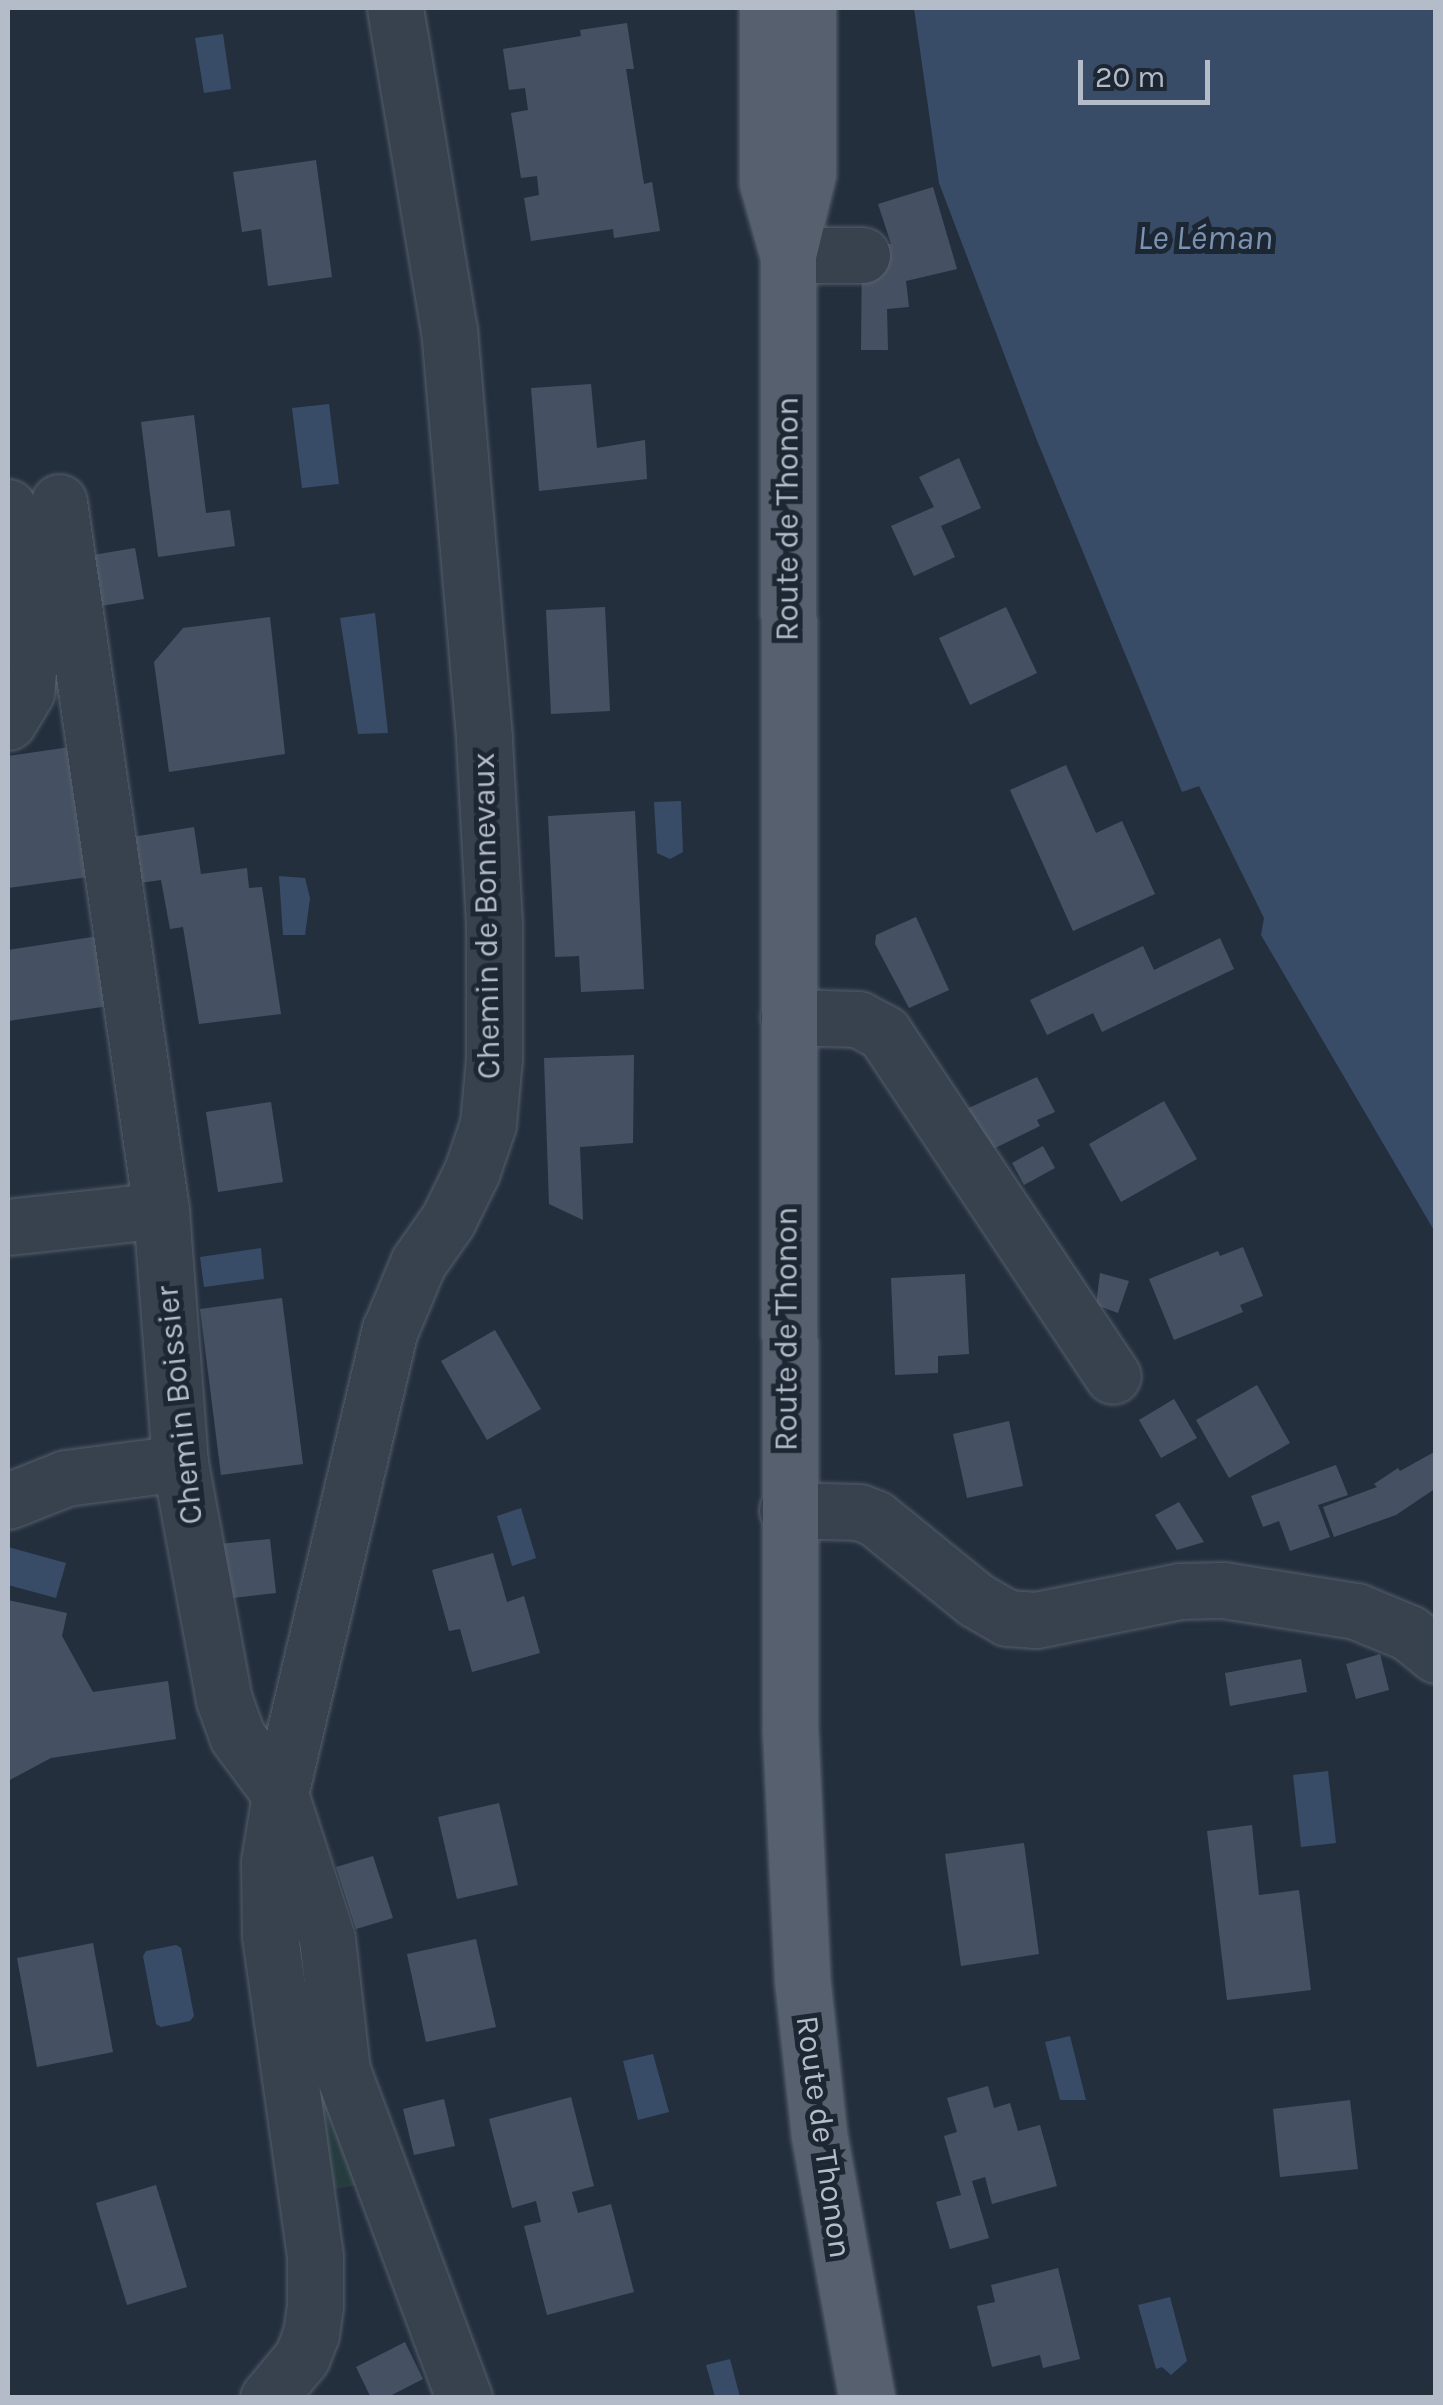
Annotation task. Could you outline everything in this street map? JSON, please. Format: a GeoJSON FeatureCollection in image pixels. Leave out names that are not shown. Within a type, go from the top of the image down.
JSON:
{"type":"FeatureCollection","features":[{"type":"Feature","properties":{"kind":"main road","name":"Route de Thonon"},"geometry":{"type":"LineString","coordinates":[[767,8],[767,182],[788,255]]}},
{"type":"Feature","properties":{"kind":"main road","name":"Route de Thonon"},"geometry":{"type":"LineString","coordinates":[[808,8],[808,172],[788,255],[790,1729],[802,1978],[832,2220],[867,2398]]}},
{"type":"Feature","properties":{"kind":"street","name":"Chemin de Bonnevaux"},"geometry":{"type":"LineString","coordinates":[[280,1794],[390,1330],[418,1263],[448,1220],[472,1171],[488,1124],[494,1058],[494,924],[484,738],[449,331],[395,8]]}},
{"type":"Feature","properties":{"kind":"street"},"geometry":{"type":"LineString","coordinates":[[788,255],[862,255]]}},
{"type":"Feature","properties":{"kind":"street","name":"Chemin Boissier"},"geometry":{"type":"LineString","coordinates":[[34,504],[161,1210],[180,1463],[229,1722],[280,1794]]}},
{"type":"Feature","properties":{"kind":"street"},"geometry":{"type":"LineString","coordinates":[[8,722],[26,692],[34,504]]}},
{"type":"Feature","properties":{"kind":"street"},"geometry":{"type":"LineString","coordinates":[[788,1017],[858,1019],[884,1033],[1113,1376]]}},
{"type":"Feature","properties":{"kind":"street"},"geometry":{"type":"LineString","coordinates":[[8,1227],[161,1210]]}},
{"type":"Feature","properties":{"kind":"street"},"geometry":{"type":"LineString","coordinates":[[8,1502],[66,1478],[180,1463]]}},
{"type":"Feature","properties":{"kind":"street"},"geometry":{"type":"LineString","coordinates":[[787,1510],[859,1512],[875,1518],[976,1600],[1007,1618],[1036,1620],[1180,1591],[1224,1590],[1356,1611],[1409,1634],[1436,1655]]}},
{"type":"Feature","properties":{"kind":"street"},"geometry":{"type":"LineString","coordinates":[[268,2398],[302,2357],[315,2304],[315,2256],[270,1934],[268,1862],[280,1794]]}},
{"type":"Feature","properties":{"kind":"street"},"geometry":{"type":"LineString","coordinates":[[280,1794],[328,1939],[342,2070],[464,2398]]}},
{"type":"Feature","properties":{"kind":"green space"},"geometry":{"type":"Polygon","coordinates":[[[290,1901],[365,2184],[324,2191],[290,1901]]]}},
{"type":"Feature","properties":{"kind":"water","name":"Le Léman"},"geometry":{"type":"Polygon","coordinates":[[[914,8],[1435,8],[1435,1232],[1261,935],[1264,918],[1199,786],[1182,792],[1036,438],[939,183],[914,8]]]}},
{"type":"Feature","properties":{"kind":"water"},"geometry":{"type":"Polygon","coordinates":[[[223,34],[231,89],[204,93],[195,38],[223,34]]]}},
{"type":"Feature","properties":{"kind":"water"},"geometry":{"type":"Polygon","coordinates":[[[329,404],[339,484],[302,488],[292,408],[329,404]]]}},
{"type":"Feature","properties":{"kind":"water"},"geometry":{"type":"Polygon","coordinates":[[[375,613],[388,733],[358,734],[340,618],[375,613]]]}},
{"type":"Feature","properties":{"kind":"water"},"geometry":{"type":"Polygon","coordinates":[[[681,801],[683,852],[670,859],[657,853],[654,802],[681,801]]]}},
{"type":"Feature","properties":{"kind":"water"},"geometry":{"type":"Polygon","coordinates":[[[279,876],[305,878],[310,898],[305,935],[283,935],[279,876]]]}},
{"type":"Feature","properties":{"kind":"water"},"geometry":{"type":"Polygon","coordinates":[[[261,1248],[264,1279],[204,1287],[200,1257],[261,1248]]]}},
{"type":"Feature","properties":{"kind":"water"},"geometry":{"type":"Polygon","coordinates":[[[521,1508],[536,1558],[512,1566],[497,1516],[521,1508]]]}},
{"type":"Feature","properties":{"kind":"water"},"geometry":{"type":"Polygon","coordinates":[[[8,1547],[66,1563],[56,1598],[8,1585],[8,1547]]]}},
{"type":"Feature","properties":{"kind":"water"},"geometry":{"type":"Polygon","coordinates":[[[1328,1771],[1336,1843],[1301,1847],[1293,1775],[1328,1771]]]}},
{"type":"Feature","properties":{"kind":"water"},"geometry":{"type":"Polygon","coordinates":[[[176,1945],[181,1948],[194,2016],[190,2021],[161,2027],[156,2024],[143,1956],[146,1951],[176,1945]]]}},
{"type":"Feature","properties":{"kind":"water"},"geometry":{"type":"Polygon","coordinates":[[[1070,2036],[1086,2100],[1060,2100],[1045,2042],[1070,2036]]]}},
{"type":"Feature","properties":{"kind":"water"},"geometry":{"type":"Polygon","coordinates":[[[653,2054],[669,2112],[638,2120],[623,2061],[653,2054]]]}},
{"type":"Feature","properties":{"kind":"water"},"geometry":{"type":"Polygon","coordinates":[[[1170,2297],[1187,2361],[1171,2375],[1162,2367],[1156,2369],[1138,2305],[1170,2297]]]}},
{"type":"Feature","properties":{"kind":"water"},"geometry":{"type":"Polygon","coordinates":[[[730,2359],[740,2397],[715,2397],[706,2365],[730,2359]]]}},
{"type":"Feature","properties":{"kind":"building"},"geometry":{"type":"Polygon","coordinates":[[[627,23],[634,69],[626,69],[644,184],[652,182],[660,231],[614,238],[613,229],[531,241],[524,198],[539,195],[537,176],[521,178],[511,113],[528,110],[525,88],[509,90],[503,49],[581,36],[580,30],[627,23]]]}},
{"type":"Feature","properties":{"kind":"building"},"geometry":{"type":"Polygon","coordinates":[[[316,160],[332,277],[268,286],[261,229],[242,232],[233,172],[316,160]]]}},
{"type":"Feature","properties":{"kind":"building"},"geometry":{"type":"Polygon","coordinates":[[[933,187],[957,269],[906,281],[909,307],[887,309],[888,350],[861,350],[862,244],[891,244],[878,204],[933,187]]]}},
{"type":"Feature","properties":{"kind":"building"},"geometry":{"type":"Polygon","coordinates":[[[591,384],[597,448],[645,440],[647,479],[539,491],[531,388],[591,384]]]}},
{"type":"Feature","properties":{"kind":"building"},"geometry":{"type":"Polygon","coordinates":[[[194,415],[206,513],[230,510],[235,546],[158,557],[141,422],[194,415]]]}},
{"type":"Feature","properties":{"kind":"building"},"geometry":{"type":"Polygon","coordinates":[[[959,458],[981,508],[941,526],[955,557],[914,576],[891,526],[934,507],[919,477],[959,458]]]}},
{"type":"Feature","properties":{"kind":"building"},"geometry":{"type":"Polygon","coordinates":[[[135,548],[144,599],[101,606],[93,555],[135,548]]]}},
{"type":"Feature","properties":{"kind":"building"},"geometry":{"type":"Polygon","coordinates":[[[605,607],[610,711],[551,714],[546,610],[605,607]]]}},
{"type":"Feature","properties":{"kind":"building"},"geometry":{"type":"Polygon","coordinates":[[[1006,607],[1037,673],[970,705],[939,638],[1006,607]]]}},
{"type":"Feature","properties":{"kind":"building"},"geometry":{"type":"Polygon","coordinates":[[[270,617],[285,754],[169,772],[154,662],[183,628],[270,617]]]}},
{"type":"Feature","properties":{"kind":"building"},"geometry":{"type":"Polygon","coordinates":[[[77,746],[96,876],[8,888],[8,756],[77,746]]]}},
{"type":"Feature","properties":{"kind":"building"},"geometry":{"type":"Polygon","coordinates":[[[1066,765],[1096,833],[1122,821],[1155,894],[1073,931],[1010,790],[1066,765]]]}},
{"type":"Feature","properties":{"kind":"building"},"geometry":{"type":"Polygon","coordinates":[[[635,811],[644,989],[581,992],[579,956],[555,957],[548,816],[635,811]]]}},
{"type":"Feature","properties":{"kind":"building"},"geometry":{"type":"Polygon","coordinates":[[[194,827],[201,874],[247,868],[249,888],[262,887],[281,1014],[199,1024],[183,927],[170,929],[161,880],[132,884],[126,838],[194,827]]]}},
{"type":"Feature","properties":{"kind":"building"},"geometry":{"type":"Polygon","coordinates":[[[916,917],[949,990],[909,1008],[875,944],[876,935],[916,917]]]}},
{"type":"Feature","properties":{"kind":"building"},"geometry":{"type":"Polygon","coordinates":[[[105,935],[115,1005],[8,1021],[8,950],[105,935]]]}},
{"type":"Feature","properties":{"kind":"building"},"geometry":{"type":"Polygon","coordinates":[[[1220,938],[1234,969],[1102,1032],[1093,1013],[1047,1035],[1030,1000],[1143,946],[1154,970],[1220,938]]]}},
{"type":"Feature","properties":{"kind":"building"},"geometry":{"type":"Polygon","coordinates":[[[634,1055],[633,1143],[580,1147],[583,1220],[549,1204],[544,1058],[634,1055]]]}},
{"type":"Feature","properties":{"kind":"building"},"geometry":{"type":"Polygon","coordinates":[[[1037,1077],[1055,1112],[1037,1120],[1040,1126],[987,1152],[962,1111],[1037,1077]]]}},
{"type":"Feature","properties":{"kind":"building"},"geometry":{"type":"Polygon","coordinates":[[[1164,1101],[1197,1159],[1121,1202],[1089,1144],[1164,1101]]]}},
{"type":"Feature","properties":{"kind":"building"},"geometry":{"type":"Polygon","coordinates":[[[271,1102],[283,1182],[218,1192],[206,1112],[271,1102]]]}},
{"type":"Feature","properties":{"kind":"building"},"geometry":{"type":"Polygon","coordinates":[[[1043,1146],[1055,1168],[1024,1185],[1012,1163],[1043,1146]]]}},
{"type":"Feature","properties":{"kind":"building"},"geometry":{"type":"Polygon","coordinates":[[[1243,1247],[1263,1296],[1240,1305],[1243,1312],[1174,1340],[1149,1279],[1218,1251],[1220,1256],[1243,1247]]]}},
{"type":"Feature","properties":{"kind":"building"},"geometry":{"type":"Polygon","coordinates":[[[1100,1273],[1129,1281],[1118,1313],[1096,1305],[1100,1273]]]}},
{"type":"Feature","properties":{"kind":"building"},"geometry":{"type":"Polygon","coordinates":[[[965,1274],[969,1354],[938,1356],[938,1373],[895,1375],[891,1278],[965,1274]]]}},
{"type":"Feature","properties":{"kind":"building"},"geometry":{"type":"Polygon","coordinates":[[[282,1298],[303,1464],[221,1475],[200,1309],[282,1298]]]}},
{"type":"Feature","properties":{"kind":"building"},"geometry":{"type":"Polygon","coordinates":[[[495,1330],[541,1409],[487,1440],[441,1361],[495,1330]]]}},
{"type":"Feature","properties":{"kind":"building"},"geometry":{"type":"Polygon","coordinates":[[[1257,1385],[1290,1443],[1229,1478],[1196,1420],[1257,1385]]]}},
{"type":"Feature","properties":{"kind":"building"},"geometry":{"type":"Polygon","coordinates":[[[1174,1399],[1197,1438],[1161,1458],[1139,1420],[1174,1399]]]}},
{"type":"Feature","properties":{"kind":"building"},"geometry":{"type":"Polygon","coordinates":[[[1009,1421],[1023,1486],[967,1498],[953,1434],[1009,1421]]]}},
{"type":"Feature","properties":{"kind":"building"},"geometry":{"type":"Polygon","coordinates":[[[1436,1451],[1436,1488],[1396,1515],[1334,1537],[1323,1507],[1377,1487],[1374,1484],[1398,1468],[1400,1471],[1436,1451]]]}},
{"type":"Feature","properties":{"kind":"building"},"geometry":{"type":"Polygon","coordinates":[[[1336,1465],[1348,1495],[1318,1505],[1330,1537],[1290,1551],[1279,1521],[1263,1527],[1251,1496],[1336,1465]]]}},
{"type":"Feature","properties":{"kind":"building"},"geometry":{"type":"Polygon","coordinates":[[[1179,1502],[1204,1542],[1177,1550],[1155,1515],[1179,1502]]]}},
{"type":"Feature","properties":{"kind":"building"},"geometry":{"type":"Polygon","coordinates":[[[270,1539],[276,1593],[225,1599],[219,1544],[270,1539]]]}},
{"type":"Feature","properties":{"kind":"building"},"geometry":{"type":"Polygon","coordinates":[[[493,1553],[507,1602],[524,1596],[540,1653],[472,1672],[460,1629],[449,1631],[432,1570],[493,1553]]]}},
{"type":"Feature","properties":{"kind":"building"},"geometry":{"type":"Polygon","coordinates":[[[8,1600],[67,1613],[62,1636],[93,1692],[168,1681],[176,1739],[51,1758],[8,1781],[8,1600]]]}},
{"type":"Feature","properties":{"kind":"building"},"geometry":{"type":"Polygon","coordinates":[[[1380,1654],[1389,1690],[1356,1699],[1346,1664],[1380,1654]]]}},
{"type":"Feature","properties":{"kind":"building"},"geometry":{"type":"Polygon","coordinates":[[[1301,1659],[1307,1692],[1230,1706],[1225,1673],[1301,1659]]]}},
{"type":"Feature","properties":{"kind":"building"},"geometry":{"type":"Polygon","coordinates":[[[499,1803],[518,1885],[457,1899],[438,1817],[499,1803]]]}},
{"type":"Feature","properties":{"kind":"building"},"geometry":{"type":"Polygon","coordinates":[[[1252,1825],[1259,1895],[1299,1890],[1311,1990],[1227,2000],[1207,1831],[1252,1825]]]}},
{"type":"Feature","properties":{"kind":"building"},"geometry":{"type":"Polygon","coordinates":[[[1024,1843],[1039,1954],[961,1966],[945,1854],[1024,1843]]]}},
{"type":"Feature","properties":{"kind":"building"},"geometry":{"type":"Polygon","coordinates":[[[373,1856],[393,1918],[356,1929],[336,1867],[373,1856]]]}},
{"type":"Feature","properties":{"kind":"building"},"geometry":{"type":"Polygon","coordinates":[[[476,1939],[496,2027],[426,2042],[407,1954],[476,1939]]]}},
{"type":"Feature","properties":{"kind":"building"},"geometry":{"type":"Polygon","coordinates":[[[93,1943],[113,2052],[37,2067],[17,1958],[93,1943]]]}},
{"type":"Feature","properties":{"kind":"building"},"geometry":{"type":"Polygon","coordinates":[[[988,2086],[994,2108],[1010,2103],[1018,2131],[1040,2125],[1057,2186],[992,2204],[985,2177],[972,2181],[989,2238],[950,2249],[936,2202],[961,2195],[944,2136],[957,2132],[947,2098],[988,2086]]]}},
{"type":"Feature","properties":{"kind":"building"},"geometry":{"type":"Polygon","coordinates":[[[571,2097],[594,2186],[572,2192],[578,2213],[611,2204],[634,2292],[547,2315],[524,2226],[541,2222],[536,2201],[512,2208],[489,2119],[571,2097]]]}},
{"type":"Feature","properties":{"kind":"building"},"geometry":{"type":"Polygon","coordinates":[[[444,2099],[455,2146],[414,2155],[403,2109],[444,2099]]]}},
{"type":"Feature","properties":{"kind":"building"},"geometry":{"type":"Polygon","coordinates":[[[1350,2100],[1358,2169],[1280,2177],[1273,2109],[1350,2100]]]}},
{"type":"Feature","properties":{"kind":"building"},"geometry":{"type":"Polygon","coordinates":[[[156,2185],[187,2287],[127,2305],[96,2203],[156,2185]]]}},
{"type":"Feature","properties":{"kind":"building"},"geometry":{"type":"Polygon","coordinates":[[[1058,2268],[1080,2359],[1043,2368],[1040,2355],[992,2367],[977,2306],[995,2302],[991,2285],[1058,2268]]]}},
{"type":"Feature","properties":{"kind":"building"},"geometry":{"type":"Polygon","coordinates":[[[405,2342],[423,2379],[386,2398],[371,2398],[356,2367],[405,2342]]]}}]}
